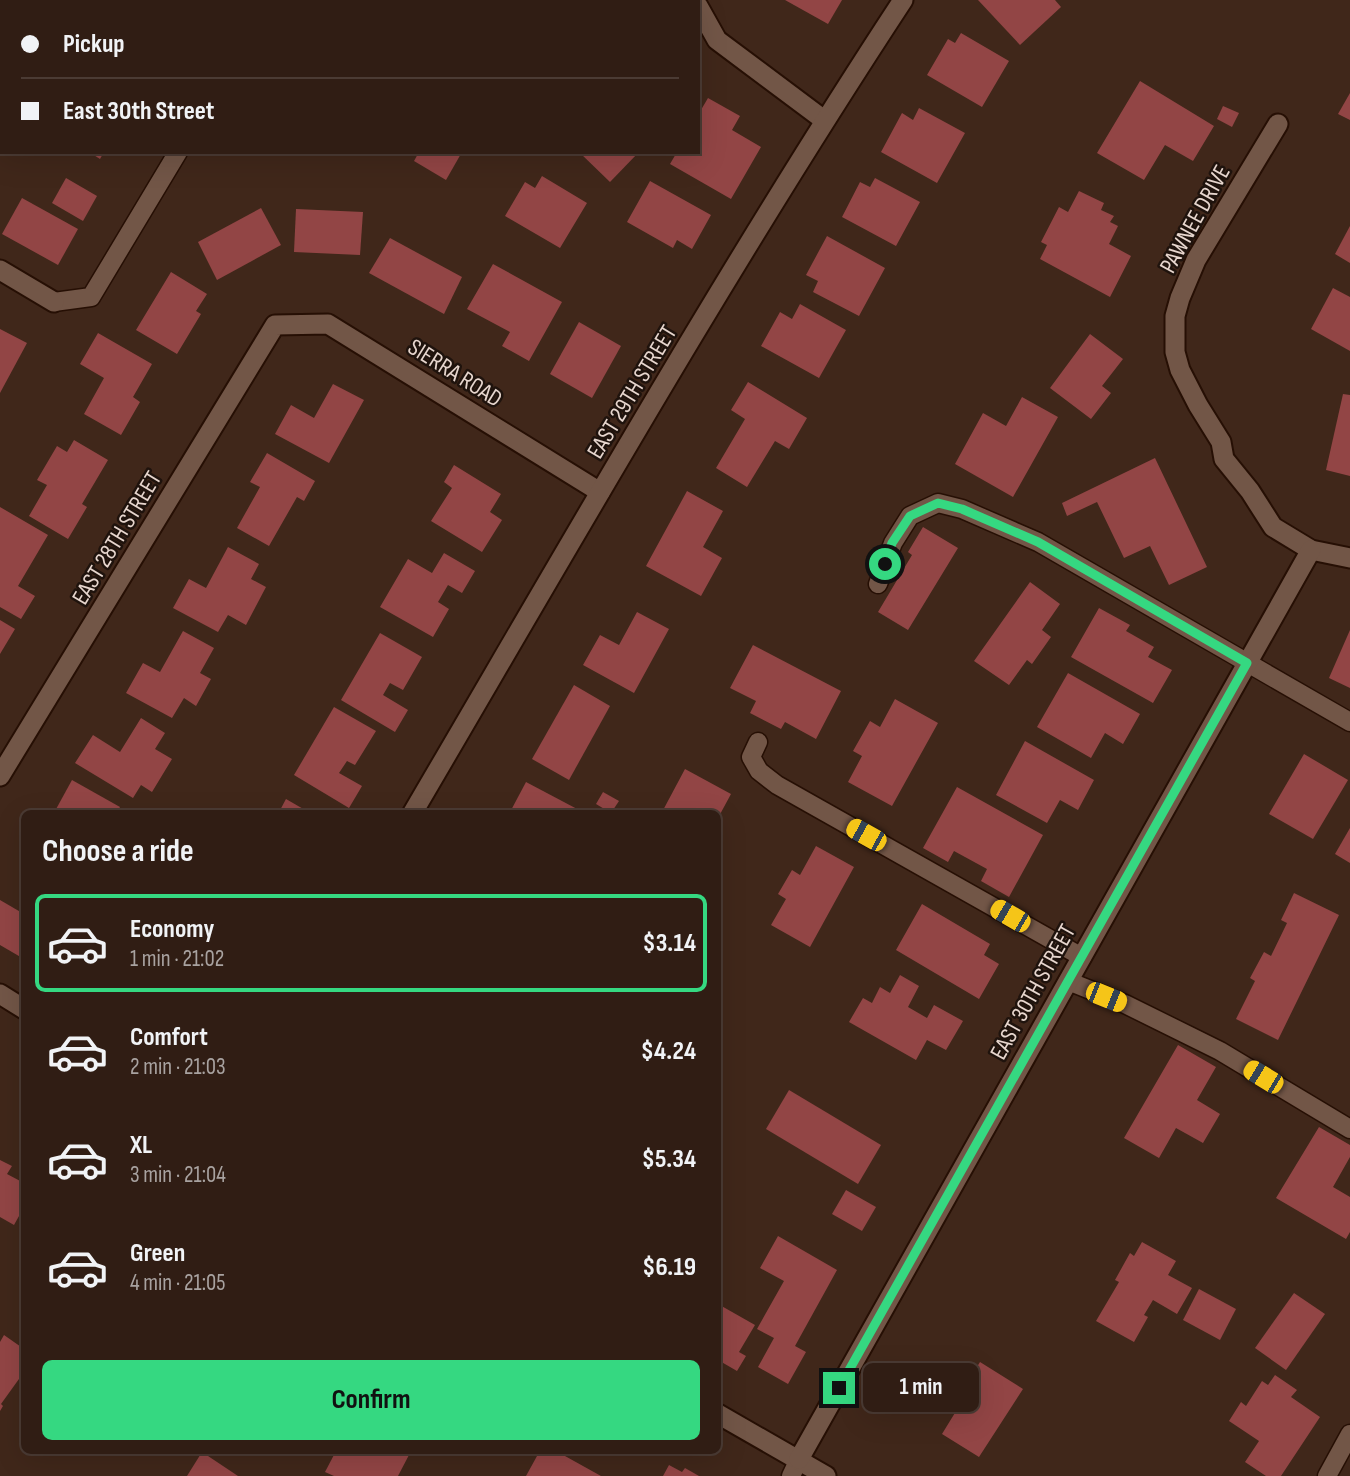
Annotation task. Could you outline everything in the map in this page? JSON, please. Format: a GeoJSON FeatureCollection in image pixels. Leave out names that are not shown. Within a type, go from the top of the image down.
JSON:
{"type":"FeatureCollection","features":[{"type":"Feature","properties":{"kind":"street","name":"EAST 29TH STREET"},"geometry":{"type":"LineString","coordinates":[[414,810],[600,492],[824,120],[903,0]]}},
{"type":"Feature","properties":{"kind":"street"},"geometry":{"type":"LineString","coordinates":[[700,10],[718,40],[824,120]]}},
{"type":"Feature","properties":{"kind":"street","name":"PAWNEE DRIVE"},"geometry":{"type":"LineString","coordinates":[[1278,124],[1196,260],[1180,298],[1174,335],[1180,370],[1221,442],[1224,459],[1250,491],[1273,527],[1311,550],[1350,558]]}},
{"type":"Feature","properties":{"kind":"street"},"geometry":{"type":"LineString","coordinates":[[0,270],[54,302]]}},
{"type":"Feature","properties":{"kind":"street","name":"SIERRA ROAD"},"geometry":{"type":"LineString","coordinates":[[275,325],[328,324],[600,492]]}},
{"type":"Feature","properties":{"kind":"street","name":"EAST 28TH STREET"},"geometry":{"type":"LineString","coordinates":[[0,776],[275,325]]}},
{"type":"Feature","properties":{"kind":"street","name":"EAST 30TH STREET"},"geometry":{"type":"LineString","coordinates":[[795,1468],[1311,550]]}},
{"type":"Feature","properties":{"kind":"street"},"geometry":{"type":"LineString","coordinates":[[0,995],[21,1007]]}},
{"type":"Feature","properties":{"kind":"street"},"geometry":{"type":"LineString","coordinates":[[721,1416],[795,1468],[826,1476]]}},
{"type":"Feature","properties":{"kind":"lane"},"geometry":{"type":"LineString","coordinates":[[54,302],[91,297],[177,154]]}},
{"type":"Feature","properties":{"kind":"lane"},"geometry":{"type":"LineString","coordinates":[[878,584],[892,543],[910,516],[938,503],[962,509],[1038,542],[1350,722]]}},
{"type":"Feature","properties":{"kind":"lane"},"geometry":{"type":"LineString","coordinates":[[758,742],[751,757],[759,771],[777,785],[1082,957]]}},
{"type":"Feature","properties":{"kind":"lane"},"geometry":{"type":"LineString","coordinates":[[1068,981],[1125,1004],[1220,1051],[1350,1129]]}},
{"type":"Feature","properties":{"kind":"lane"},"geometry":{"type":"LineString","coordinates":[[1327,1476],[1350,1434]]}},
{"type":"Feature","properties":{"kind":"building"},"geometry":{"type":"Polygon","coordinates":[[[785,0],[842,0],[828,24],[785,0]]]}},
{"type":"Feature","properties":{"kind":"building"},"geometry":{"type":"Polygon","coordinates":[[[978,0],[1055,0],[1061,7],[1020,45],[978,0]]]}},
{"type":"Feature","properties":{"kind":"building"},"geometry":{"type":"Polygon","coordinates":[[[961,33],[1009,61],[982,107],[927,75],[948,39],[955,43],[961,33]]]}},
{"type":"Feature","properties":{"kind":"building"},"geometry":{"type":"Polygon","coordinates":[[[1140,81],[1214,126],[1193,161],[1165,145],[1144,180],[1097,153],[1140,81]]]}},
{"type":"Feature","properties":{"kind":"building"},"geometry":{"type":"Polygon","coordinates":[[[1350,93],[1350,120],[1338,114],[1350,93]]]}},
{"type":"Feature","properties":{"kind":"building"},"geometry":{"type":"Polygon","coordinates":[[[708,98],[740,116],[732,130],[761,147],[731,199],[670,164],[676,154],[700,154],[700,112],[708,98]]]}},
{"type":"Feature","properties":{"kind":"building"},"geometry":{"type":"Polygon","coordinates":[[[1223,106],[1239,113],[1232,127],[1217,119],[1223,106]]]}},
{"type":"Feature","properties":{"kind":"building"},"geometry":{"type":"Polygon","coordinates":[[[919,108],[965,133],[937,183],[881,152],[902,113],[913,120],[919,108]]]}},
{"type":"Feature","properties":{"kind":"building"},"geometry":{"type":"Polygon","coordinates":[[[418,154],[461,154],[446,180],[414,161],[418,154]]]}},
{"type":"Feature","properties":{"kind":"building"},"geometry":{"type":"Polygon","coordinates":[[[581,154],[637,154],[610,182],[581,154]]]}},
{"type":"Feature","properties":{"kind":"building"},"geometry":{"type":"Polygon","coordinates":[[[542,176],[587,203],[560,248],[505,216],[525,182],[535,188],[542,176]]]}},
{"type":"Feature","properties":{"kind":"building"},"geometry":{"type":"Polygon","coordinates":[[[66,178],[97,196],[83,221],[52,203],[66,178]]]}},
{"type":"Feature","properties":{"kind":"building"},"geometry":{"type":"Polygon","coordinates":[[[875,178],[920,202],[896,246],[842,217],[860,182],[870,187],[875,178]]]}},
{"type":"Feature","properties":{"kind":"building"},"geometry":{"type":"Polygon","coordinates":[[[650,181],[711,215],[692,249],[677,240],[673,248],[627,222],[650,181]]]}},
{"type":"Feature","properties":{"kind":"building"},"geometry":{"type":"Polygon","coordinates":[[[1079,191],[1104,203],[1101,210],[1114,216],[1110,222],[1118,226],[1109,244],[1131,256],[1110,297],[1040,259],[1047,245],[1041,242],[1059,207],[1068,212],[1079,191]]]}},
{"type":"Feature","properties":{"kind":"building"},"geometry":{"type":"Polygon","coordinates":[[[22,198],[78,229],[58,265],[2,234],[22,198]]]}},
{"type":"Feature","properties":{"kind":"building"},"geometry":{"type":"Polygon","coordinates":[[[261,208],[281,245],[217,280],[198,242],[261,208]]]}},
{"type":"Feature","properties":{"kind":"building"},"geometry":{"type":"Polygon","coordinates":[[[296,209],[363,212],[360,255],[294,252],[296,209]]]}},
{"type":"Feature","properties":{"kind":"building"},"geometry":{"type":"Polygon","coordinates":[[[1350,226],[1350,263],[1335,254],[1350,226]]]}},
{"type":"Feature","properties":{"kind":"building"},"geometry":{"type":"Polygon","coordinates":[[[827,236],[885,268],[859,316],[813,292],[818,281],[806,275],[827,236]]]}},
{"type":"Feature","properties":{"kind":"building"},"geometry":{"type":"Polygon","coordinates":[[[390,238],[462,277],[444,314],[369,273],[390,238]]]}},
{"type":"Feature","properties":{"kind":"building"},"geometry":{"type":"Polygon","coordinates":[[[493,264],[562,302],[529,361],[502,346],[510,332],[467,309],[493,264]]]}},
{"type":"Feature","properties":{"kind":"building"},"geometry":{"type":"Polygon","coordinates":[[[171,272],[207,294],[196,311],[201,314],[177,354],[136,330],[171,272]]]}},
{"type":"Feature","properties":{"kind":"building"},"geometry":{"type":"Polygon","coordinates":[[[1333,288],[1350,297],[1350,351],[1311,329],[1333,288]]]}},
{"type":"Feature","properties":{"kind":"building"},"geometry":{"type":"Polygon","coordinates":[[[800,304],[846,330],[819,378],[761,346],[780,312],[792,319],[800,304]]]}},
{"type":"Feature","properties":{"kind":"building"},"geometry":{"type":"Polygon","coordinates":[[[579,322],[621,346],[592,398],[550,374],[579,322]]]}},
{"type":"Feature","properties":{"kind":"building"},"geometry":{"type":"Polygon","coordinates":[[[0,329],[27,343],[0,393],[0,329]]]}},
{"type":"Feature","properties":{"kind":"building"},"geometry":{"type":"Polygon","coordinates":[[[98,333],[152,364],[133,397],[140,402],[121,435],[84,414],[104,378],[80,364],[98,333]]]}},
{"type":"Feature","properties":{"kind":"building"},"geometry":{"type":"Polygon","coordinates":[[[1090,334],[1123,359],[1102,386],[1111,393],[1091,419],[1050,388],[1090,334]]]}},
{"type":"Feature","properties":{"kind":"building"},"geometry":{"type":"Polygon","coordinates":[[[748,382],[807,418],[789,449],[775,441],[747,487],[716,468],[745,419],[731,410],[748,382]]]}},
{"type":"Feature","properties":{"kind":"building"},"geometry":{"type":"Polygon","coordinates":[[[333,384],[364,400],[329,463],[275,434],[291,405],[314,418],[333,384]]]}},
{"type":"Feature","properties":{"kind":"building"},"geometry":{"type":"Polygon","coordinates":[[[1343,394],[1350,395],[1350,476],[1326,470],[1343,394]]]}},
{"type":"Feature","properties":{"kind":"building"},"geometry":{"type":"Polygon","coordinates":[[[1022,397],[1058,417],[1013,497],[955,464],[983,413],[1006,426],[1022,397]]]}},
{"type":"Feature","properties":{"kind":"building"},"geometry":{"type":"Polygon","coordinates":[[[74,440],[108,460],[82,504],[87,507],[68,539],[29,516],[47,485],[37,480],[57,446],[67,452],[74,440]]]}},
{"type":"Feature","properties":{"kind":"building"},"geometry":{"type":"Polygon","coordinates":[[[267,453],[315,481],[304,501],[297,497],[269,546],[237,528],[260,487],[250,482],[267,453]]]}},
{"type":"Feature","properties":{"kind":"building"},"geometry":{"type":"Polygon","coordinates":[[[1155,458],[1207,567],[1169,585],[1150,546],[1124,558],[1097,502],[1067,516],[1062,503],[1155,458]]]}},
{"type":"Feature","properties":{"kind":"building"},"geometry":{"type":"Polygon","coordinates":[[[454,465],[501,494],[490,512],[502,520],[482,552],[431,521],[452,488],[444,482],[454,465]]]}},
{"type":"Feature","properties":{"kind":"building"},"geometry":{"type":"Polygon","coordinates":[[[687,491],[723,511],[703,547],[722,558],[701,596],[646,566],[687,491]]]}},
{"type":"Feature","properties":{"kind":"building"},"geometry":{"type":"Polygon","coordinates":[[[0,507],[48,535],[18,586],[35,596],[21,619],[0,607],[0,507]]]}},
{"type":"Feature","properties":{"kind":"building"},"geometry":{"type":"Polygon","coordinates":[[[923,527],[958,548],[908,630],[878,612],[912,555],[908,552],[923,527]]]}},
{"type":"Feature","properties":{"kind":"building"},"geometry":{"type":"Polygon","coordinates":[[[228,547],[259,564],[251,579],[266,587],[246,625],[228,615],[218,632],[173,608],[189,579],[206,588],[228,547]]]}},
{"type":"Feature","properties":{"kind":"building"},"geometry":{"type":"Polygon","coordinates":[[[444,553],[475,571],[462,593],[448,585],[438,602],[449,609],[433,637],[380,607],[408,559],[432,573],[444,553]]]}},
{"type":"Feature","properties":{"kind":"building"},"geometry":{"type":"Polygon","coordinates":[[[1030,582],[1060,604],[1042,630],[1051,637],[1032,664],[1027,660],[1009,685],[974,661],[1030,582]]]}},
{"type":"Feature","properties":{"kind":"building"},"geometry":{"type":"Polygon","coordinates":[[[1099,608],[1130,625],[1126,631],[1154,647],[1148,657],[1172,670],[1153,703],[1071,657],[1099,608]]]}},
{"type":"Feature","properties":{"kind":"building"},"geometry":{"type":"Polygon","coordinates":[[[637,612],[669,629],[634,693],[583,665],[600,635],[619,645],[637,612]]]}},
{"type":"Feature","properties":{"kind":"building"},"geometry":{"type":"Polygon","coordinates":[[[0,620],[15,629],[0,654],[0,620]]]}},
{"type":"Feature","properties":{"kind":"building"},"geometry":{"type":"Polygon","coordinates":[[[1350,630],[1350,688],[1329,678],[1350,630]]]}},
{"type":"Feature","properties":{"kind":"building"},"geometry":{"type":"Polygon","coordinates":[[[183,631],[214,648],[200,673],[211,679],[196,706],[184,698],[172,718],[126,693],[143,663],[160,672],[183,631]]]}},
{"type":"Feature","properties":{"kind":"building"},"geometry":{"type":"Polygon","coordinates":[[[380,633],[422,657],[403,690],[390,683],[383,695],[408,710],[395,732],[341,700],[380,633]]]}},
{"type":"Feature","properties":{"kind":"building"},"geometry":{"type":"Polygon","coordinates":[[[753,645],[841,691],[816,739],[785,722],[781,729],[750,713],[756,701],[730,688],[753,645]]]}},
{"type":"Feature","properties":{"kind":"building"},"geometry":{"type":"Polygon","coordinates":[[[1068,673],[1140,714],[1123,744],[1105,733],[1091,758],[1037,727],[1068,673]]]}},
{"type":"Feature","properties":{"kind":"building"},"geometry":{"type":"Polygon","coordinates":[[[574,685],[610,706],[569,780],[532,759],[574,685]]]}},
{"type":"Feature","properties":{"kind":"building"},"geometry":{"type":"Polygon","coordinates":[[[895,699],[938,723],[892,806],[848,782],[862,756],[853,751],[870,721],[880,727],[895,699]]]}},
{"type":"Feature","properties":{"kind":"building"},"geometry":{"type":"Polygon","coordinates":[[[334,707],[376,731],[355,765],[347,761],[339,773],[362,786],[349,808],[294,775],[334,707]]]}},
{"type":"Feature","properties":{"kind":"building"},"geometry":{"type":"Polygon","coordinates":[[[141,718],[165,733],[155,749],[172,759],[152,792],[141,785],[133,798],[75,763],[93,735],[120,752],[141,718]]]}},
{"type":"Feature","properties":{"kind":"building"},"geometry":{"type":"Polygon","coordinates":[[[1025,741],[1094,780],[1078,810],[1060,800],[1047,823],[996,795],[1025,741]]]}},
{"type":"Feature","properties":{"kind":"building"},"geometry":{"type":"Polygon","coordinates":[[[1304,754],[1348,780],[1313,839],[1269,814],[1304,754]]]}},
{"type":"Feature","properties":{"kind":"building"},"geometry":{"type":"Polygon","coordinates":[[[685,769],[731,794],[721,812],[721,810],[663,810],[685,769]]]}},
{"type":"Feature","properties":{"kind":"building"},"geometry":{"type":"Polygon","coordinates":[[[72,780],[120,807],[118,810],[56,810],[72,780]]]}},
{"type":"Feature","properties":{"kind":"building"},"geometry":{"type":"Polygon","coordinates":[[[526,782],[579,810],[511,810],[526,782]]]}},
{"type":"Feature","properties":{"kind":"building"},"geometry":{"type":"Polygon","coordinates":[[[957,787],[1043,835],[1009,897],[981,881],[987,869],[954,851],[948,862],[923,848],[957,787]]]}},
{"type":"Feature","properties":{"kind":"building"},"geometry":{"type":"Polygon","coordinates":[[[603,792],[619,801],[613,810],[606,810],[596,804],[603,792]]]}},
{"type":"Feature","properties":{"kind":"building"},"geometry":{"type":"Polygon","coordinates":[[[286,799],[305,810],[280,810],[286,799]]]}},
{"type":"Feature","properties":{"kind":"building"},"geometry":{"type":"Polygon","coordinates":[[[1350,828],[1350,863],[1335,854],[1350,828]]]}},
{"type":"Feature","properties":{"kind":"building"},"geometry":{"type":"Polygon","coordinates":[[[816,846],[854,867],[810,947],[771,925],[786,899],[778,894],[792,870],[800,875],[816,846]]]}},
{"type":"Feature","properties":{"kind":"building"},"geometry":{"type":"Polygon","coordinates":[[[1294,893],[1339,915],[1278,1040],[1236,1019],[1255,981],[1250,978],[1264,952],[1271,956],[1287,923],[1281,920],[1294,893]]]}},
{"type":"Feature","properties":{"kind":"building"},"geometry":{"type":"Polygon","coordinates":[[[0,900],[21,912],[21,957],[0,945],[0,900]]]}},
{"type":"Feature","properties":{"kind":"building"},"geometry":{"type":"Polygon","coordinates":[[[922,904],[990,944],[984,955],[999,964],[979,999],[896,950],[922,904]]]}},
{"type":"Feature","properties":{"kind":"building"},"geometry":{"type":"Polygon","coordinates":[[[900,975],[919,986],[908,1007],[927,1018],[934,1005],[963,1021],[946,1050],[927,1040],[916,1060],[849,1022],[863,998],[872,1003],[880,987],[890,993],[900,975]]]}},
{"type":"Feature","properties":{"kind":"building"},"geometry":{"type":"Polygon","coordinates":[[[1178,1045],[1216,1067],[1197,1100],[1220,1114],[1203,1143],[1176,1128],[1159,1158],[1124,1138],[1178,1045]]]}},
{"type":"Feature","properties":{"kind":"building"},"geometry":{"type":"Polygon","coordinates":[[[789,1090],[881,1145],[858,1184],[766,1129],[789,1090]]]}},
{"type":"Feature","properties":{"kind":"building"},"geometry":{"type":"Polygon","coordinates":[[[1319,1127],[1350,1145],[1350,1157],[1333,1187],[1350,1197],[1350,1232],[1346,1239],[1276,1198],[1319,1127]]]}},
{"type":"Feature","properties":{"kind":"building"},"geometry":{"type":"Polygon","coordinates":[[[0,1160],[12,1166],[7,1174],[21,1181],[21,1212],[14,1225],[0,1217],[0,1160]]]}},
{"type":"Feature","properties":{"kind":"building"},"geometry":{"type":"Polygon","coordinates":[[[846,1190],[876,1207],[862,1231],[832,1214],[846,1190]]]}},
{"type":"Feature","properties":{"kind":"building"},"geometry":{"type":"Polygon","coordinates":[[[778,1236],[837,1270],[795,1346],[806,1352],[788,1384],[758,1367],[774,1338],[757,1329],[784,1281],[760,1268],[778,1236]]]}},
{"type":"Feature","properties":{"kind":"building"},"geometry":{"type":"Polygon","coordinates":[[[1142,1242],[1176,1261],[1168,1275],[1192,1288],[1177,1314],[1153,1300],[1144,1315],[1148,1317],[1134,1342],[1096,1321],[1119,1282],[1115,1280],[1130,1253],[1134,1256],[1142,1242]]]}},
{"type":"Feature","properties":{"kind":"building"},"geometry":{"type":"Polygon","coordinates":[[[1199,1289],[1236,1309],[1220,1340],[1183,1320],[1199,1289]]]}},
{"type":"Feature","properties":{"kind":"building"},"geometry":{"type":"Polygon","coordinates":[[[1294,1293],[1325,1314],[1286,1370],[1255,1348],[1294,1293]]]}},
{"type":"Feature","properties":{"kind":"building"},"geometry":{"type":"Polygon","coordinates":[[[721,1306],[755,1325],[739,1352],[746,1356],[737,1371],[721,1362],[721,1306]]]}},
{"type":"Feature","properties":{"kind":"building"},"geometry":{"type":"Polygon","coordinates":[[[4,1335],[21,1347],[21,1376],[1,1404],[3,1406],[0,1411],[0,1342],[4,1335]]]}},
{"type":"Feature","properties":{"kind":"building"},"geometry":{"type":"Polygon","coordinates":[[[980,1362],[1023,1389],[979,1457],[942,1434],[961,1403],[956,1400],[980,1362]]]}},
{"type":"Feature","properties":{"kind":"building"},"geometry":{"type":"Polygon","coordinates":[[[1275,1375],[1297,1390],[1291,1397],[1320,1417],[1281,1476],[1266,1476],[1245,1462],[1259,1441],[1229,1421],[1241,1402],[1246,1406],[1262,1381],[1268,1385],[1275,1375]]]}},
{"type":"Feature","properties":{"kind":"building"},"geometry":{"type":"Polygon","coordinates":[[[201,1454],[205,1454],[238,1476],[187,1476],[201,1454]]]}},
{"type":"Feature","properties":{"kind":"building"},"geometry":{"type":"Polygon","coordinates":[[[334,1454],[409,1454],[398,1476],[334,1476],[325,1472],[334,1454]]]}},
{"type":"Feature","properties":{"kind":"building"},"geometry":{"type":"Polygon","coordinates":[[[533,1454],[561,1454],[601,1476],[526,1476],[537,1456],[533,1454]]]}},
{"type":"Feature","properties":{"kind":"building"},"geometry":{"type":"Polygon","coordinates":[[[669,1465],[682,1472],[685,1468],[699,1476],[663,1476],[669,1465]]]}},
{"type":"Feature","properties":{"kind":"route"},"geometry":{"type":"LineString","coordinates":[[839,1388],[1247,663],[1038,542],[962,509],[938,503],[910,516],[892,543],[885,564]]}}]}
